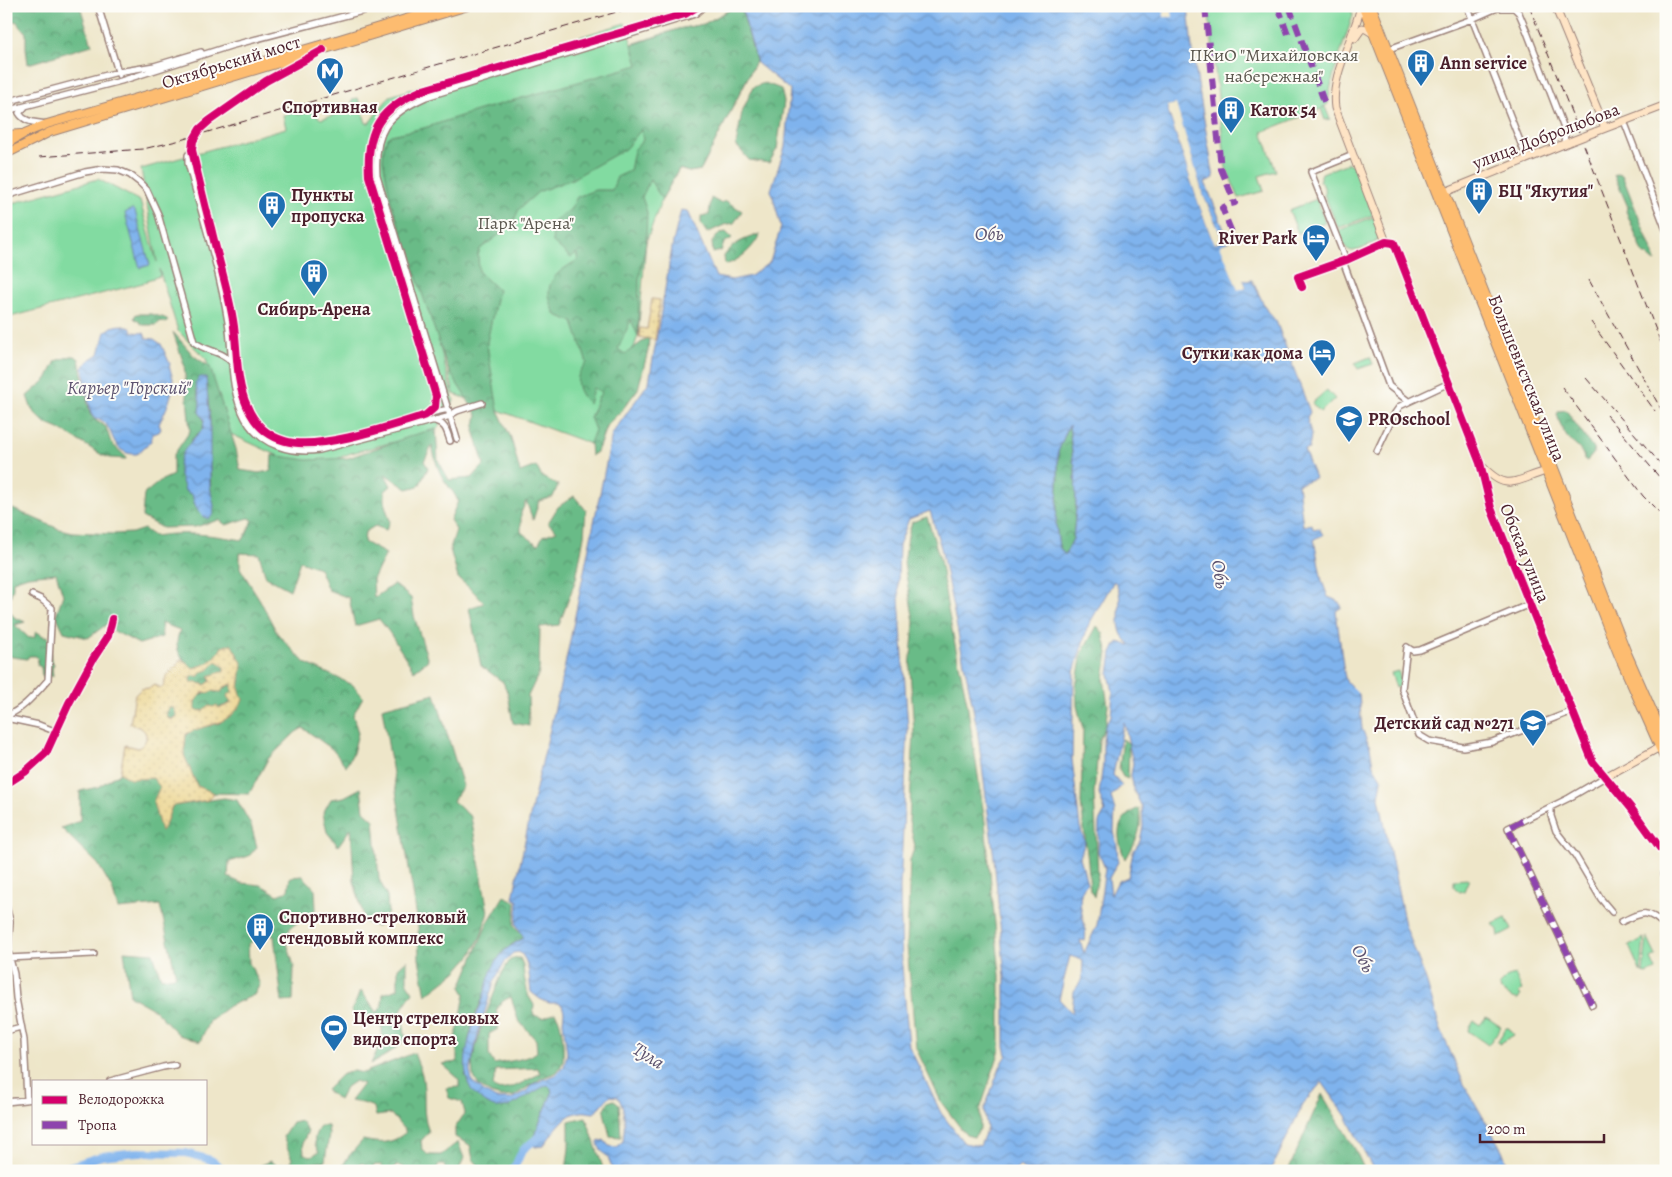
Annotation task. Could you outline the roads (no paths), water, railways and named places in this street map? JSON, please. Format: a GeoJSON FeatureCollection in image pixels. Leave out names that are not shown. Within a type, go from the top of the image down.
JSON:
{"type":"FeatureCollection","features":[{"type":"Feature","properties":{"kind":"highway","name":"Большевистская улица"},"geometry":{"type":"LineString","coordinates":[[1362,6],[1441,193],[1663,745],[1666,760]]}},
{"type":"Feature","properties":{"kind":"highway","name":"Большевистская улица"},"geometry":{"type":"LineString","coordinates":[[1371,6],[1389,49],[1546,471],[1619,655],[1663,745]]}},
{"type":"Feature","properties":{"kind":"main road","name":"Октябрьский мост"},"geometry":{"type":"LineString","coordinates":[[6,144],[25,133],[47,124],[448,6]]}},
{"type":"Feature","properties":{"kind":"main road","name":"Октябрьский мост"},"geometry":{"type":"LineString","coordinates":[[6,154],[50,132],[468,6]]}},
{"type":"Feature","properties":{"kind":"main road"},"geometry":{"type":"LineString","coordinates":[[8,134],[25,133]]}},
{"type":"Feature","properties":{"kind":"street"},"geometry":{"type":"LineString","coordinates":[[98,6],[121,81]]}},
{"type":"Feature","properties":{"kind":"street"},"geometry":{"type":"LineString","coordinates":[[6,102],[118,72],[154,66],[226,44],[370,6]]}},
{"type":"Feature","properties":{"kind":"street"},"geometry":{"type":"LineString","coordinates":[[6,111],[121,81],[230,46],[382,6]]}},
{"type":"Feature","properties":{"kind":"street"},"geometry":{"type":"LineString","coordinates":[[450,441],[446,428],[444,401],[387,236],[369,176],[368,158],[374,130],[391,107],[423,90],[685,14],[698,6]]}},
{"type":"Feature","properties":{"kind":"street"},"geometry":{"type":"LineString","coordinates":[[453,426],[437,401],[377,176],[377,145],[381,133],[399,112],[410,104],[426,97],[686,17],[695,14],[704,6]]}},
{"type":"Feature","properties":{"kind":"street"},"geometry":{"type":"LineString","coordinates":[[1339,72],[1362,6]]}},
{"type":"Feature","properties":{"kind":"street"},"geometry":{"type":"LineString","coordinates":[[1467,6],[1527,159]]}},
{"type":"Feature","properties":{"kind":"street"},"geometry":{"type":"LineString","coordinates":[[1555,6],[1605,128]]}},
{"type":"Feature","properties":{"kind":"street"},"geometry":{"type":"LineString","coordinates":[[1389,49],[1497,8],[1512,7],[1518,13],[1527,32],[1565,131],[1566,143]]}},
{"type":"Feature","properties":{"kind":"street"},"geometry":{"type":"LineString","coordinates":[[1339,72],[1360,30],[1366,29],[1374,34]]}},
{"type":"Feature","properties":{"kind":"street"},"geometry":{"type":"LineString","coordinates":[[323,50],[266,81],[209,121],[200,129],[193,141],[192,150],[228,323],[234,385],[237,400],[245,419],[262,438],[274,445],[292,451],[305,452],[337,446],[398,430],[482,403]]}},
{"type":"Feature","properties":{"kind":"street","name":"Обская улица"},"geometry":{"type":"LineString","coordinates":[[1339,72],[1335,85],[1334,99],[1337,113],[1449,383],[1480,463],[1491,508],[1593,762],[1631,808],[1660,848],[1666,853]]}},
{"type":"Feature","properties":{"kind":"street","name":"улица Добролюбова"},"geometry":{"type":"LineString","coordinates":[[1441,193],[1666,105]]}},
{"type":"Feature","properties":{"kind":"street"},"geometry":{"type":"LineString","coordinates":[[26,106],[20,112],[21,116],[28,121],[47,124]]}},
{"type":"Feature","properties":{"kind":"street"},"geometry":{"type":"LineString","coordinates":[[1624,121],[1666,230]]}},
{"type":"Feature","properties":{"kind":"street"},"geometry":{"type":"LineString","coordinates":[[1353,155],[1311,172],[1389,386],[1408,401]]}},
{"type":"Feature","properties":{"kind":"street"},"geometry":{"type":"LineString","coordinates":[[6,196],[85,172],[103,169],[118,170],[134,178],[147,190],[158,214],[194,342],[202,348],[228,357],[232,363]]}},
{"type":"Feature","properties":{"kind":"street"},"geometry":{"type":"LineString","coordinates":[[208,230],[225,278],[243,397],[251,415],[267,433],[285,441],[310,444],[336,440],[433,413],[444,414]]}},
{"type":"Feature","properties":{"kind":"street"},"geometry":{"type":"LineString","coordinates":[[387,236],[393,234]]}},
{"type":"Feature","properties":{"kind":"street"},"geometry":{"type":"LineString","coordinates":[[1302,287],[1298,277],[1390,242]]}},
{"type":"Feature","properties":{"kind":"street"},"geometry":{"type":"LineString","coordinates":[[229,344],[236,344]]}},
{"type":"Feature","properties":{"kind":"street"},"geometry":{"type":"LineString","coordinates":[[217,353],[226,349],[229,344]]}},
{"type":"Feature","properties":{"kind":"street"},"geometry":{"type":"LineString","coordinates":[[1377,451],[1400,406],[1449,383]]}},
{"type":"Feature","properties":{"kind":"street"},"geometry":{"type":"LineString","coordinates":[[234,385],[240,384]]}},
{"type":"Feature","properties":{"kind":"street"},"geometry":{"type":"LineString","coordinates":[[426,415],[435,407],[437,401]]}},
{"type":"Feature","properties":{"kind":"street"},"geometry":{"type":"LineString","coordinates":[[444,401],[449,407],[457,411]]}},
{"type":"Feature","properties":{"kind":"street"},"geometry":{"type":"LineString","coordinates":[[457,411],[452,418],[457,439]]}},
{"type":"Feature","properties":{"kind":"street"},"geometry":{"type":"LineString","coordinates":[[432,420],[443,424],[446,428]]}},
{"type":"Feature","properties":{"kind":"street"},"geometry":{"type":"LineString","coordinates":[[396,424],[398,430]]}},
{"type":"Feature","properties":{"kind":"street"},"geometry":{"type":"LineString","coordinates":[[336,440],[337,446]]}},
{"type":"Feature","properties":{"kind":"street"},"geometry":{"type":"LineString","coordinates":[[1480,463],[1495,478],[1501,482],[1509,483],[1546,471]]}},
{"type":"Feature","properties":{"kind":"street"},"geometry":{"type":"LineString","coordinates":[[6,717],[26,704],[48,680],[52,608],[41,599],[32,595]]}},
{"type":"Feature","properties":{"kind":"street"},"geometry":{"type":"LineString","coordinates":[[1530,604],[1420,650],[1413,651],[1407,647],[1402,685],[1419,735],[1424,739],[1463,747],[1492,742],[1573,711]]}},
{"type":"Feature","properties":{"kind":"street"},"geometry":{"type":"LineString","coordinates":[[7,785],[26,772],[46,753],[69,704],[93,659],[108,636],[112,619]]}},
{"type":"Feature","properties":{"kind":"street"},"geometry":{"type":"LineString","coordinates":[[6,717],[39,725],[57,732]]}},
{"type":"Feature","properties":{"kind":"street"},"geometry":{"type":"LineString","coordinates":[[1592,1005],[1508,828],[1550,808],[1663,745]]}},
{"type":"Feature","properties":{"kind":"street"},"geometry":{"type":"LineString","coordinates":[[6,766],[7,785]]}},
{"type":"Feature","properties":{"kind":"street"},"geometry":{"type":"LineString","coordinates":[[1550,808],[1556,831],[1574,855],[1601,899],[1612,912]]}},
{"type":"Feature","properties":{"kind":"street"},"geometry":{"type":"LineString","coordinates":[[1666,868],[1663,874],[1666,879]]}},
{"type":"Feature","properties":{"kind":"street"},"geometry":{"type":"LineString","coordinates":[[6,906],[10,921],[8,959],[14,974],[16,998],[24,1040],[27,1100]]}},
{"type":"Feature","properties":{"kind":"street"},"geometry":{"type":"LineString","coordinates":[[1622,922],[1643,912],[1659,919],[1666,927]]}},
{"type":"Feature","properties":{"kind":"street"},"geometry":{"type":"LineString","coordinates":[[8,959],[94,954]]}},
{"type":"Feature","properties":{"kind":"street"},"geometry":{"type":"LineString","coordinates":[[6,1031],[21,1027]]}},
{"type":"Feature","properties":{"kind":"street"},"geometry":{"type":"LineString","coordinates":[[114,1080],[175,1065]]}},
{"type":"Feature","properties":{"kind":"street"},"geometry":{"type":"LineString","coordinates":[[6,1102],[32,1099]]}},
{"type":"Feature","properties":{"kind":"water","name":"Обь"},"geometry":{"type":"Polygon","coordinates":[[[741,6],[1188,6],[1192,49],[1214,178],[1205,182],[1229,242],[1221,245],[1238,289],[1246,287],[1243,279],[1246,281],[1252,280],[1267,311],[1276,321],[1310,412],[1307,418],[1311,435],[1309,449],[1304,450],[1315,478],[1298,484],[1303,526],[1312,524],[1313,529],[1319,528],[1323,535],[1314,539],[1322,581],[1328,597],[1338,601],[1342,607],[1336,611],[1344,673],[1346,681],[1359,694],[1362,729],[1370,747],[1373,765],[1382,780],[1379,797],[1405,925],[1426,980],[1440,1028],[1464,1084],[1502,1150],[1510,1171],[1374,1171],[1346,1116],[1322,1082],[1303,1104],[1269,1171],[1025,1171],[1020,1166],[1015,1171],[612,1171],[609,1160],[600,1149],[598,1142],[604,1140],[609,1146],[616,1147],[623,1141],[624,1118],[618,1097],[610,1096],[594,1113],[575,1113],[570,1116],[559,1125],[543,1146],[535,1147],[534,1136],[552,1093],[548,1085],[505,1108],[494,1107],[486,1103],[471,1089],[466,1077],[467,1050],[489,977],[502,953],[524,938],[516,924],[518,901],[513,898],[534,797],[565,665],[612,434],[649,382],[673,242],[681,210],[688,211],[716,277],[732,280],[751,276],[770,262],[781,227],[771,190],[785,147],[790,90],[757,63],[741,6]],[[1175,104],[1167,107],[1214,244],[1223,240],[1203,195],[1175,104]],[[1069,425],[1058,452],[1056,525],[1059,547],[1065,555],[1073,539],[1076,508],[1075,466],[1069,425]],[[930,511],[909,519],[899,545],[898,583],[908,728],[900,888],[902,966],[909,1046],[941,1113],[964,1143],[980,1146],[987,1128],[984,1110],[1000,1067],[1007,1055],[1005,1046],[1005,978],[994,858],[977,728],[941,548],[930,511]],[[1114,581],[1088,626],[1074,672],[1072,759],[1080,827],[1085,842],[1080,857],[1087,883],[1080,897],[1086,934],[1085,941],[1080,940],[1084,953],[1097,925],[1105,868],[1098,852],[1099,822],[1105,811],[1099,794],[1105,726],[1111,716],[1113,692],[1109,674],[1112,652],[1118,642],[1130,645],[1122,635],[1120,628],[1120,600],[1114,581]],[[1124,722],[1113,775],[1122,785],[1111,797],[1115,810],[1114,831],[1118,862],[1109,878],[1111,895],[1118,881],[1128,877],[1133,852],[1140,841],[1143,826],[1142,807],[1134,791],[1131,775],[1133,763],[1124,722]],[[519,952],[513,953],[505,961],[494,982],[479,1030],[470,1071],[472,1081],[484,1092],[496,1099],[511,1099],[526,1091],[533,1084],[557,1074],[564,1066],[567,1053],[562,1005],[549,1003],[531,992],[527,965],[523,955],[519,952]],[[1070,956],[1059,999],[1072,1013],[1074,991],[1082,980],[1083,960],[1070,956]]]}},
{"type":"Feature","properties":{"kind":"water"},"geometry":{"type":"Polygon","coordinates":[[[132,209],[135,211],[150,265],[140,268],[125,213],[132,209]]]}},
{"type":"Feature","properties":{"kind":"water","name":"Карьер \"Горский\""},"geometry":{"type":"Polygon","coordinates":[[[120,325],[131,328],[133,332],[144,333],[146,338],[154,339],[161,344],[170,364],[173,378],[173,386],[167,408],[159,424],[161,429],[153,434],[151,441],[137,454],[128,453],[120,449],[105,423],[100,419],[94,418],[91,414],[83,368],[88,361],[99,354],[105,332],[112,327],[120,325]]]}},
{"type":"Feature","properties":{"kind":"water"},"geometry":{"type":"Polygon","coordinates":[[[200,377],[206,377],[210,422],[210,487],[214,506],[213,515],[208,519],[195,506],[192,495],[185,491],[179,467],[184,451],[203,429],[204,420],[199,412],[200,402],[195,383],[200,377]]]}},
{"type":"Feature","properties":{"kind":"waterway","name":"Тула"},"geometry":{"type":"LineString","coordinates":[[511,1171],[522,1151],[540,1135]]}},
{"type":"Feature","properties":{"kind":"waterway","name":"Тула"},"geometry":{"type":"LineString","coordinates":[[55,1171],[102,1156],[137,1152],[186,1153],[211,1160],[225,1171]]}},
{"type":"Feature","properties":{"kind":"railway"},"geometry":{"type":"LineString","coordinates":[[39,157],[143,149],[177,141],[637,6]]}},
{"type":"Feature","properties":{"kind":"railway"},"geometry":{"type":"LineString","coordinates":[[1529,6],[1579,132]]}},
{"type":"Feature","properties":{"kind":"railway"},"geometry":{"type":"LineString","coordinates":[[1584,145],[1666,356]]}},
{"type":"Feature","properties":{"kind":"railway"},"geometry":{"type":"LineString","coordinates":[[1589,280],[1666,418]]}},
{"type":"Feature","properties":{"kind":"railway"},"geometry":{"type":"LineString","coordinates":[[1591,322],[1655,411]]}},
{"type":"Feature","properties":{"kind":"railway"},"geometry":{"type":"LineString","coordinates":[[1586,378],[1666,470]]}},
{"type":"Feature","properties":{"kind":"railway"},"geometry":{"type":"LineString","coordinates":[[1562,387],[1643,496],[1666,519]]}},
{"type":"Feature","properties":{"kind":"railway"},"geometry":{"type":"LineString","coordinates":[[1607,415],[1666,485]]}},
{"type":"Feature","properties":{"kind":"place","name":"Ann service"},"geometry":{"type":"Point","coordinates":[1421,87]}},
{"type":"Feature","properties":{"kind":"place","name":"Спортивная"},"geometry":{"type":"Point","coordinates":[330,95]}},
{"type":"Feature","properties":{"kind":"place","name":"Каток 54"},"geometry":{"type":"Point","coordinates":[1231,134]}},
{"type":"Feature","properties":{"kind":"place","name":"БЦ \"Якутия\""},"geometry":{"type":"Point","coordinates":[1479,215]}},
{"type":"Feature","properties":{"kind":"place","name":"Пункты пропуска"},"geometry":{"type":"Point","coordinates":[272,229]}},
{"type":"Feature","properties":{"kind":"place","name":"River Park"},"geometry":{"type":"Point","coordinates":[1316,262]}},
{"type":"Feature","properties":{"kind":"place","name":"Сибирь-Арена"},"geometry":{"type":"Point","coordinates":[314,297]}},
{"type":"Feature","properties":{"kind":"place","name":"Сутки как дома"},"geometry":{"type":"Point","coordinates":[1322,377]}},
{"type":"Feature","properties":{"kind":"place","name":"PROschool"},"geometry":{"type":"Point","coordinates":[1349,443]}},
{"type":"Feature","properties":{"kind":"place","name":"Детский сад №271"},"geometry":{"type":"Point","coordinates":[1533,747]}},
{"type":"Feature","properties":{"kind":"place","name":"Спортивно-стрелковый стендовый комплекс"},"geometry":{"type":"Point","coordinates":[260,951]}},
{"type":"Feature","properties":{"kind":"place","name":"Центр стрелковых видов спорта"},"geometry":{"type":"Point","coordinates":[334,1052]}},
{"type":"Feature","properties":{"kind":"park label","name":"ПКиО \"Михайловская набережная\""},"geometry":{"type":"Point","coordinates":[1274,65]}},
{"type":"Feature","properties":{"kind":"park label","name":"Парк \"Арена\""},"geometry":{"type":"Point","coordinates":[526,223]}}]}
